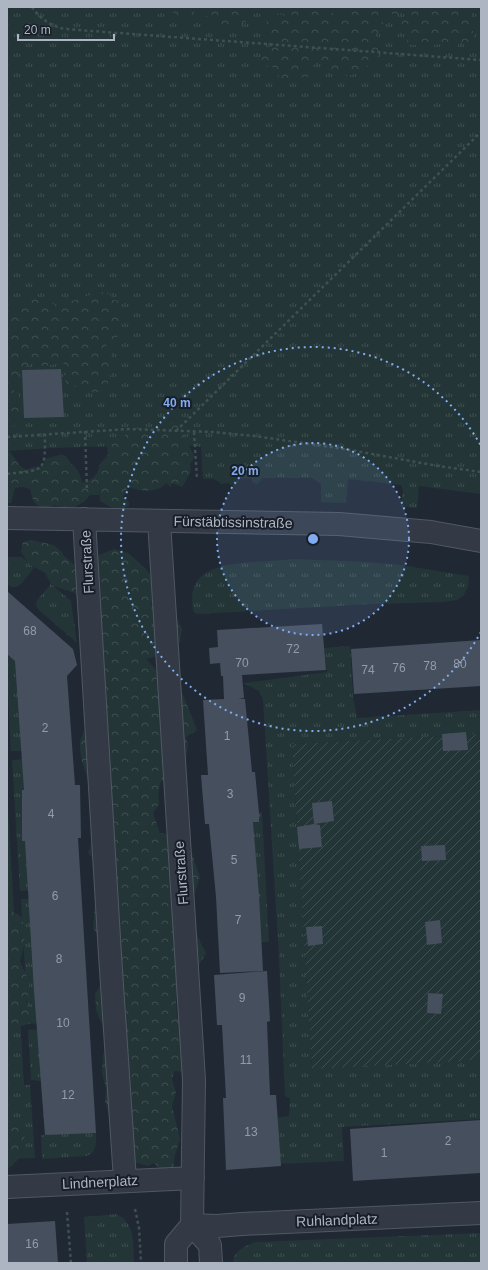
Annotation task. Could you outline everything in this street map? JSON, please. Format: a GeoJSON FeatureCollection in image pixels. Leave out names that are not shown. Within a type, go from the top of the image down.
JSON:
{"type":"FeatureCollection","features":[{"type":"Feature","properties":{"kind":"street","name":"Fürstäbtissinstraße"},"geometry":{"type":"LineString","coordinates":[[7,518],[249,521],[339,524],[431,532],[481,541]]}},
{"type":"Feature","properties":{"kind":"street","name":"Flurstraße"},"geometry":{"type":"LineString","coordinates":[[84,519],[109,947],[125,1180]]}},
{"type":"Feature","properties":{"kind":"street","name":"Flurstraße"},"geometry":{"type":"LineString","coordinates":[[159,521],[194,1080],[192,1225]]}},
{"type":"Feature","properties":{"kind":"street","name":"Lindnerplatz"},"geometry":{"type":"LineString","coordinates":[[7,1186],[193,1178]]}},
{"type":"Feature","properties":{"kind":"street","name":"Ruhlandplatz"},"geometry":{"type":"LineString","coordinates":[[192,1225],[217,1226],[481,1213]]}},
{"type":"Feature","properties":{"kind":"street"},"geometry":{"type":"LineString","coordinates":[[176,1263],[176,1244],[192,1225],[210,1245],[211,1263]]}},
{"type":"Feature","properties":{"kind":"path"},"geometry":{"type":"LineString","coordinates":[[32,7],[39,17],[47,23],[65,29],[481,60]]}},
{"type":"Feature","properties":{"kind":"path"},"geometry":{"type":"LineString","coordinates":[[176,431],[481,132]]}},
{"type":"Feature","properties":{"kind":"path"},"geometry":{"type":"LineString","coordinates":[[7,437],[129,429],[254,436],[345,449],[438,466],[481,472]]}},
{"type":"Feature","properties":{"kind":"path"},"geometry":{"type":"LineString","coordinates":[[84,519],[88,501],[85,431]]}},
{"type":"Feature","properties":{"kind":"path"},"geometry":{"type":"LineString","coordinates":[[194,432],[197,479]]}},
{"type":"Feature","properties":{"kind":"path"},"geometry":{"type":"LineString","coordinates":[[7,474],[40,468],[44,463],[45,434]]}},
{"type":"Feature","properties":{"kind":"path"},"geometry":{"type":"LineString","coordinates":[[125,1180],[136,1212],[139,1228],[141,1263]]}},
{"type":"Feature","properties":{"kind":"path"},"geometry":{"type":"LineString","coordinates":[[66,1183],[71,1263]]}},
{"type":"Feature","properties":{"kind":"green space"},"geometry":{"type":"Polygon","coordinates":[[[7,7],[481,7],[481,494],[419,486],[417,508],[401,507],[403,490],[401,485],[367,481],[366,483],[365,481],[348,479],[346,503],[321,502],[321,484],[312,478],[262,478],[258,484],[253,483],[251,478],[238,479],[238,482],[234,486],[227,483],[222,484],[214,479],[203,479],[201,447],[182,444],[7,451],[7,7]]]}},
{"type":"Feature","properties":{"kind":"green space"},"geometry":{"type":"Polygon","coordinates":[[[166,7],[195,7],[195,11],[190,21],[187,19],[178,20],[174,18],[174,13],[166,7]]]}},
{"type":"Feature","properties":{"kind":"green space"},"geometry":{"type":"Polygon","coordinates":[[[202,7],[247,7],[248,9],[242,9],[249,16],[244,24],[237,24],[235,30],[218,31],[212,25],[207,16],[203,15],[202,7]]]}},
{"type":"Feature","properties":{"kind":"green space"},"geometry":{"type":"Polygon","coordinates":[[[292,7],[304,7],[309,15],[315,7],[323,8],[343,20],[334,7],[462,7],[464,14],[471,14],[473,23],[465,27],[476,33],[467,46],[460,42],[455,47],[448,47],[443,43],[430,46],[410,45],[407,42],[411,29],[405,25],[400,26],[403,20],[412,12],[411,8],[394,15],[387,11],[381,19],[385,27],[382,35],[375,32],[377,39],[383,47],[376,59],[369,65],[358,72],[347,76],[343,73],[331,73],[322,62],[316,63],[312,67],[307,77],[293,78],[288,84],[281,81],[275,68],[264,65],[261,59],[275,42],[266,30],[266,22],[275,19],[278,13],[287,17],[288,12],[292,7]]]}},
{"type":"Feature","properties":{"kind":"green space"},"geometry":{"type":"Polygon","coordinates":[[[99,292],[109,293],[113,300],[120,301],[117,309],[121,316],[118,323],[121,331],[113,343],[106,345],[115,365],[104,390],[94,393],[88,390],[88,387],[82,385],[79,388],[75,386],[66,389],[67,384],[63,377],[67,373],[66,366],[62,362],[38,366],[33,361],[29,366],[22,366],[13,392],[17,393],[19,396],[16,399],[19,403],[22,416],[18,418],[16,425],[10,428],[7,427],[7,309],[22,306],[24,299],[35,297],[52,303],[60,310],[68,303],[99,292]]]}},
{"type":"Feature","properties":{"kind":"green space"},"geometry":{"type":"Polygon","coordinates":[[[175,423],[186,430],[186,435],[182,437],[188,441],[194,455],[190,464],[191,472],[182,487],[172,483],[171,487],[166,483],[158,489],[148,491],[128,487],[123,497],[129,502],[129,506],[120,508],[111,507],[100,501],[100,495],[90,495],[85,501],[70,510],[53,505],[49,509],[44,508],[35,504],[30,489],[23,487],[15,488],[11,503],[7,503],[7,447],[19,465],[26,470],[33,467],[44,466],[45,459],[59,455],[66,456],[79,473],[82,483],[92,479],[98,472],[99,465],[108,455],[107,446],[115,441],[125,441],[125,435],[138,427],[143,432],[147,433],[158,425],[162,426],[175,423]]]}},
{"type":"Feature","properties":{"kind":"green space"},"geometry":{"type":"Polygon","coordinates":[[[31,540],[54,545],[75,565],[114,549],[128,553],[151,575],[157,591],[151,605],[178,620],[182,629],[180,642],[161,655],[146,659],[158,672],[182,686],[182,692],[197,730],[186,737],[188,746],[185,762],[165,776],[162,780],[158,793],[159,803],[153,813],[160,833],[168,834],[188,841],[200,877],[195,892],[188,896],[189,920],[206,953],[199,965],[198,977],[194,991],[176,999],[177,1017],[196,1039],[196,1073],[174,1071],[172,1079],[176,1093],[172,1106],[180,1139],[175,1155],[173,1170],[161,1169],[154,1163],[148,1166],[134,1162],[111,1122],[105,1101],[106,1088],[102,1073],[103,1055],[107,1043],[103,1027],[96,1010],[95,994],[102,982],[110,955],[93,928],[95,905],[102,898],[100,867],[88,853],[92,842],[109,822],[86,774],[80,744],[85,729],[104,725],[84,644],[78,626],[83,613],[75,593],[51,584],[45,573],[29,564],[21,552],[23,542],[31,540]]]}},
{"type":"Feature","properties":{"kind":"green space"},"geometry":{"type":"Polygon","coordinates":[[[7,557],[22,557],[34,568],[21,584],[16,587],[11,587],[7,583],[7,557]]]}},
{"type":"Feature","properties":{"kind":"green space"},"geometry":{"type":"Polygon","coordinates":[[[296,559],[401,565],[469,576],[468,587],[463,596],[457,600],[444,602],[372,604],[200,614],[194,613],[192,598],[194,587],[200,578],[208,572],[218,567],[242,563],[296,559]]]}},
{"type":"Feature","properties":{"kind":"green space"},"geometry":{"type":"Polygon","coordinates":[[[51,584],[71,601],[77,643],[38,609],[36,605],[37,600],[51,584]]]}},
{"type":"Feature","properties":{"kind":"green space"},"geometry":{"type":"Polygon","coordinates":[[[7,632],[51,688],[96,1133],[96,1144],[93,1152],[87,1156],[42,1159],[41,1135],[45,1135],[41,1081],[31,1080],[28,1030],[43,1029],[43,1023],[28,1024],[21,899],[37,899],[36,890],[20,891],[12,760],[27,759],[26,751],[11,751],[7,677],[7,632]]]}},
{"type":"Feature","properties":{"kind":"green space"},"geometry":{"type":"Polygon","coordinates":[[[350,646],[353,696],[357,718],[481,710],[481,734],[292,744],[312,1068],[481,1060],[481,1119],[342,1127],[344,1161],[277,1164],[276,1118],[289,1116],[290,1099],[285,1096],[279,957],[263,700],[259,691],[244,683],[327,672],[324,648],[350,646]]]}},
{"type":"Feature","properties":{"kind":"green space"},"geometry":{"type":"Polygon","coordinates":[[[481,734],[481,1060],[312,1069],[292,744],[481,734]]]}},
{"type":"Feature","properties":{"kind":"green space"},"geometry":{"type":"Polygon","coordinates":[[[7,790],[24,1085],[30,1085],[35,1158],[7,1159],[7,790]]]}},
{"type":"Feature","properties":{"kind":"green space"},"geometry":{"type":"Polygon","coordinates":[[[262,812],[269,942],[261,942],[253,822],[259,822],[259,813],[262,812]]]}},
{"type":"Feature","properties":{"kind":"green space"},"geometry":{"type":"Polygon","coordinates":[[[7,909],[22,917],[24,939],[20,961],[29,982],[29,991],[26,1001],[30,1019],[28,1024],[18,1027],[7,1026],[7,909]]]}},
{"type":"Feature","properties":{"kind":"green space"},"geometry":{"type":"Polygon","coordinates":[[[7,1113],[24,1132],[26,1152],[7,1170],[7,1113]]]}},
{"type":"Feature","properties":{"kind":"green space"},"geometry":{"type":"Polygon","coordinates":[[[116,1214],[127,1222],[130,1228],[133,1242],[134,1263],[87,1263],[84,1217],[116,1214]]]}},
{"type":"Feature","properties":{"kind":"green space"},"geometry":{"type":"Polygon","coordinates":[[[481,1233],[481,1263],[233,1263],[235,1255],[241,1249],[256,1242],[481,1233]]]}},
{"type":"Feature","properties":{"kind":"building"},"geometry":{"type":"Polygon","coordinates":[[[61,369],[64,417],[24,418],[22,370],[61,369]]]}},
{"type":"Feature","properties":{"kind":"building"},"geometry":{"type":"Polygon","coordinates":[[[7,591],[73,649],[77,665],[67,676],[75,785],[80,785],[81,838],[78,838],[96,1133],[45,1135],[34,991],[25,841],[22,841],[22,790],[24,790],[15,661],[7,654],[7,591]]]}},
{"type":"Feature","properties":{"kind":"building"},"geometry":{"type":"Polygon","coordinates":[[[322,624],[326,670],[242,675],[244,698],[238,699],[245,699],[252,772],[255,772],[259,813],[259,822],[253,822],[263,971],[220,973],[216,897],[209,824],[205,824],[201,775],[208,775],[203,700],[224,699],[223,676],[221,676],[220,663],[210,664],[209,648],[218,647],[217,630],[322,624]]]}},
{"type":"Feature","properties":{"kind":"building"},"geometry":{"type":"Polygon","coordinates":[[[481,640],[481,686],[354,694],[351,649],[481,640]]]}},
{"type":"Feature","properties":{"kind":"building"},"geometry":{"type":"Polygon","coordinates":[[[466,732],[468,750],[443,751],[442,734],[466,732]]]}},
{"type":"Feature","properties":{"kind":"building"},"geometry":{"type":"Polygon","coordinates":[[[332,801],[334,821],[314,824],[312,803],[332,801]]]}},
{"type":"Feature","properties":{"kind":"building"},"geometry":{"type":"Polygon","coordinates":[[[314,824],[320,825],[322,847],[299,849],[297,827],[314,824]]]}},
{"type":"Feature","properties":{"kind":"building"},"geometry":{"type":"Polygon","coordinates":[[[445,845],[446,860],[422,861],[421,846],[445,845]]]}},
{"type":"Feature","properties":{"kind":"building"},"geometry":{"type":"Polygon","coordinates":[[[440,920],[442,943],[427,945],[425,922],[440,920]]]}},
{"type":"Feature","properties":{"kind":"building"},"geometry":{"type":"Polygon","coordinates":[[[322,926],[323,944],[308,946],[306,927],[322,926]]]}},
{"type":"Feature","properties":{"kind":"building"},"geometry":{"type":"Polygon","coordinates":[[[267,971],[270,1021],[267,1022],[270,1095],[276,1095],[281,1166],[226,1170],[223,1098],[226,1098],[222,1025],[217,1025],[214,975],[267,971]]]}},
{"type":"Feature","properties":{"kind":"building"},"geometry":{"type":"Polygon","coordinates":[[[428,993],[443,994],[441,1014],[427,1013],[428,993]]]}},
{"type":"Feature","properties":{"kind":"building"},"geometry":{"type":"Polygon","coordinates":[[[481,1120],[481,1173],[353,1181],[350,1129],[481,1120]]]}},
{"type":"Feature","properties":{"kind":"building"},"geometry":{"type":"Polygon","coordinates":[[[55,1221],[58,1263],[7,1263],[7,1224],[55,1221]]]}}]}
